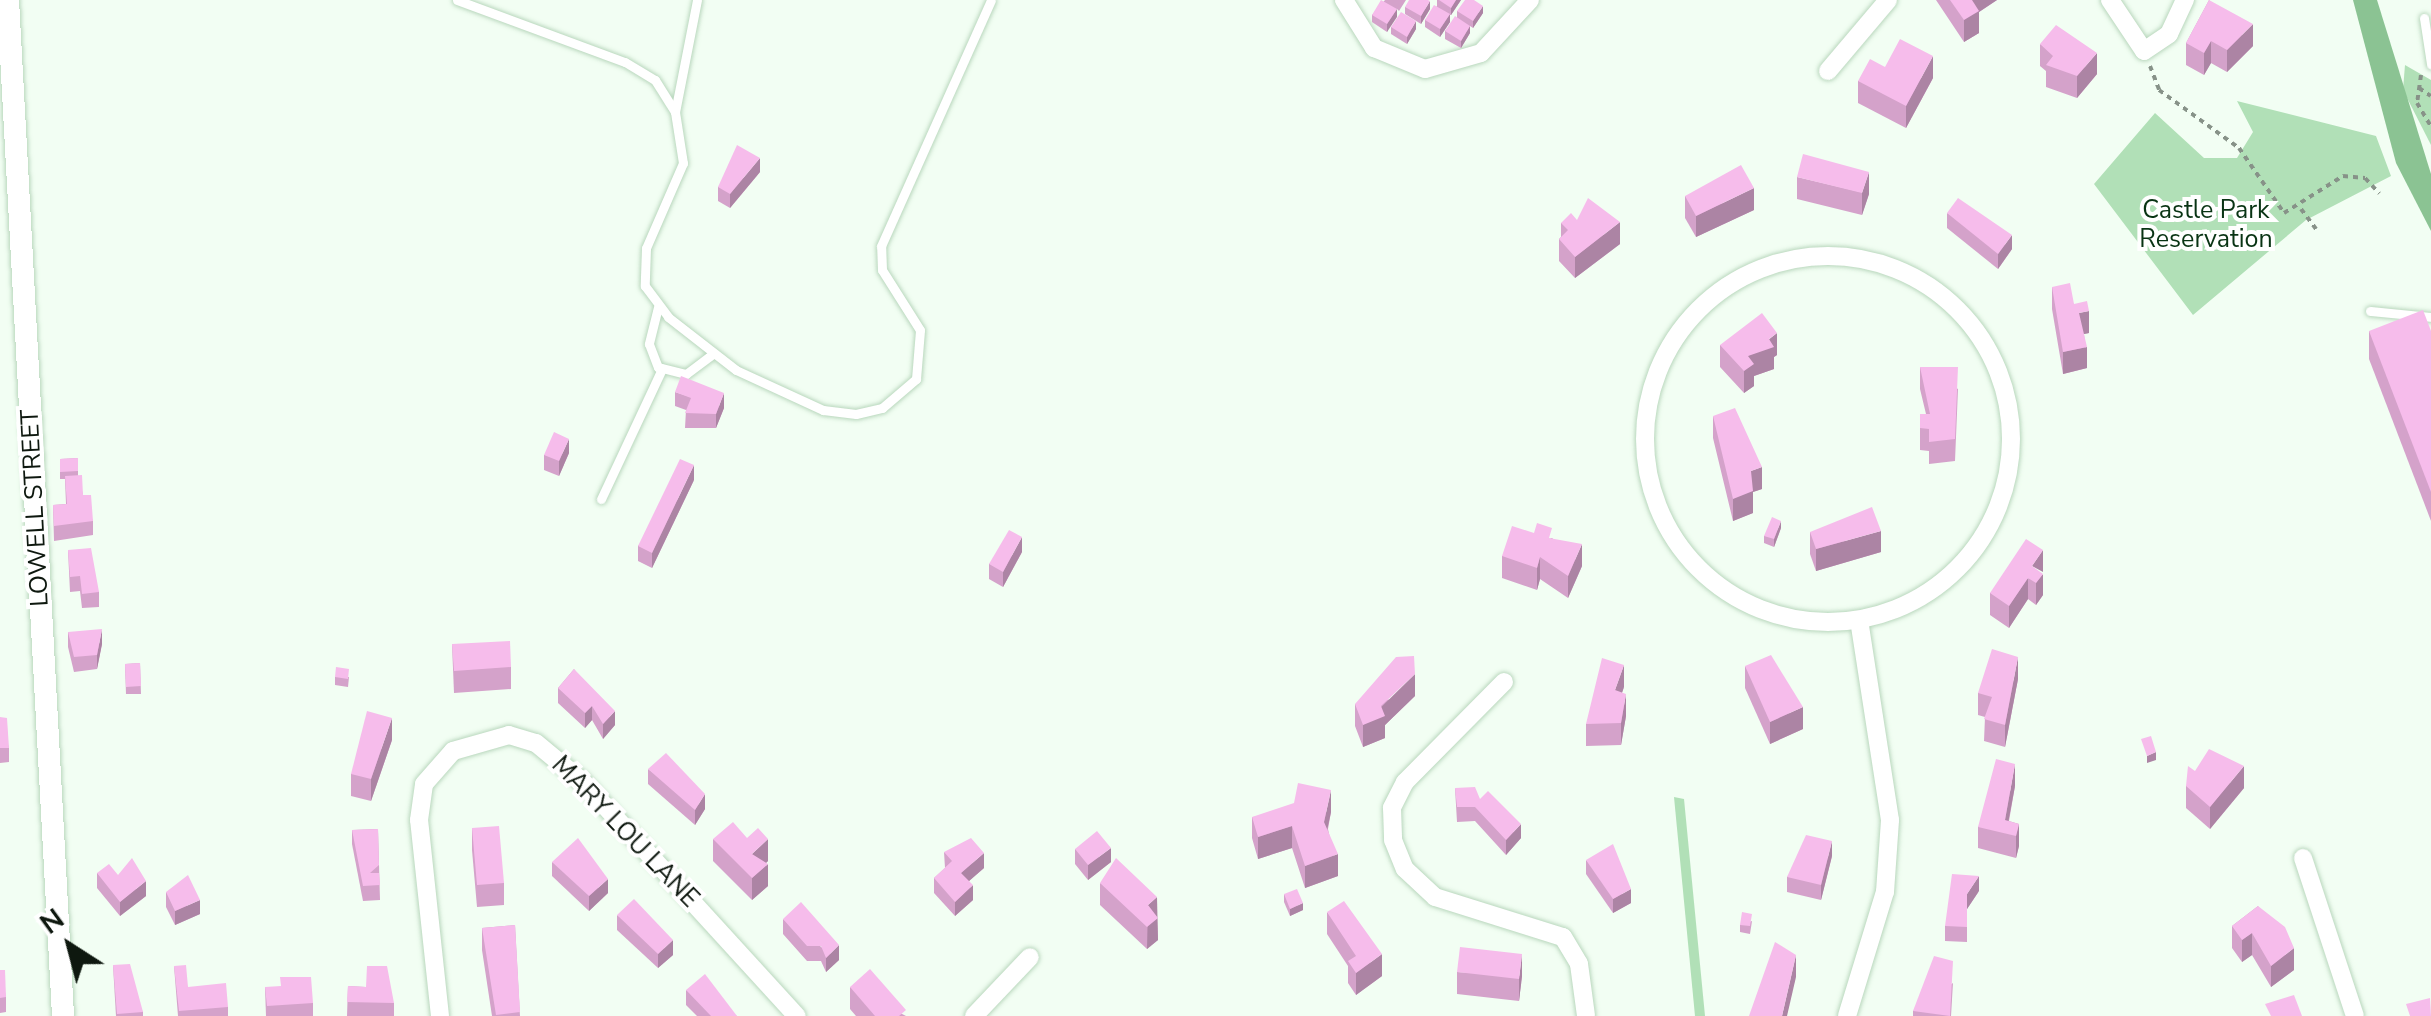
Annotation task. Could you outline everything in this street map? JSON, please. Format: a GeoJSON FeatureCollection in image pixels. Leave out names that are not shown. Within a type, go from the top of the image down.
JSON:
{"type":"FeatureCollection","features":[{"type":"Feature","properties":{"kind":"main road","name":"LOWELL STREET"},"geometry":{"type":"LineString","coordinates":[[8,0],[6,43],[62,1016]]}},
{"type":"Feature","properties":{"kind":"street"},"geometry":{"type":"LineString","coordinates":[[1344,0],[1374,48],[1425,69],[1480,53],[1530,0]]}},
{"type":"Feature","properties":{"kind":"street"},"geometry":{"type":"LineString","coordinates":[[1828,71],[1888,0]]}},
{"type":"Feature","properties":{"kind":"street"},"geometry":{"type":"LineString","coordinates":[[2110,0],[2144,50],[2170,34],[2185,0]]}},
{"type":"Feature","properties":{"kind":"street"},"geometry":{"type":"LineString","coordinates":[[1799,258],[1885,264],[1936,289],[1992,354],[2010,408],[2004,494],[1978,545],[1938,586],[1860,620],[1788,618],[1722,589],[1680,549],[1647,469],[1650,398],[1679,332],[1720,291],[1799,258]]}},
{"type":"Feature","properties":{"kind":"street"},"geometry":{"type":"LineString","coordinates":[[1847,1016],[1885,892],[1890,820],[1860,620]]}},
{"type":"Feature","properties":{"kind":"street"},"geometry":{"type":"LineString","coordinates":[[1504,682],[1406,782],[1392,808],[1393,840],[1405,868],[1435,897],[1563,937],[1578,964],[1586,1016]]}},
{"type":"Feature","properties":{"kind":"street","name":"MARY LOU LANE"},"geometry":{"type":"LineString","coordinates":[[440,1016],[419,820],[424,784],[452,751],[509,735],[536,742],[583,782],[796,1016]]}},
{"type":"Feature","properties":{"kind":"street"},"geometry":{"type":"LineString","coordinates":[[2303,858],[2356,1016]]}},
{"type":"Feature","properties":{"kind":"street"},"geometry":{"type":"LineString","coordinates":[[974,1016],[1030,956]]}},
{"type":"Feature","properties":{"kind":"lane"},"geometry":{"type":"LineString","coordinates":[[457,0],[625,62],[655,80],[675,112]]}},
{"type":"Feature","properties":{"kind":"lane"},"geometry":{"type":"LineString","coordinates":[[697,0],[675,112],[682,163],[643,262],[658,308],[713,354],[823,410],[882,408],[916,379],[920,330],[882,270],[880,246],[991,0]]}},
{"type":"Feature","properties":{"kind":"lane"},"geometry":{"type":"LineString","coordinates":[[2424,18],[2424,40],[2431,64]]}},
{"type":"Feature","properties":{"kind":"lane"},"geometry":{"type":"LineString","coordinates":[[658,308],[649,344],[662,369]]}},
{"type":"Feature","properties":{"kind":"lane"},"geometry":{"type":"LineString","coordinates":[[2370,312],[2431,317]]}},
{"type":"Feature","properties":{"kind":"lane"},"geometry":{"type":"LineString","coordinates":[[662,369],[686,374],[713,354]]}},
{"type":"Feature","properties":{"kind":"lane"},"geometry":{"type":"LineString","coordinates":[[601,499],[662,369]]}},
{"type":"Feature","properties":{"kind":"path"},"geometry":{"type":"LineString","coordinates":[[2424,40],[2417,104],[2431,126]]}},
{"type":"Feature","properties":{"kind":"path"},"geometry":{"type":"LineString","coordinates":[[2144,50],[2159,90],[2239,148],[2276,208],[2301,208],[2343,176],[2365,178],[2380,192]]}},
{"type":"Feature","properties":{"kind":"path"},"geometry":{"type":"LineString","coordinates":[[2419,88],[2431,96]]}},
{"type":"Feature","properties":{"kind":"path"},"geometry":{"type":"LineString","coordinates":[[2301,208],[2316,229]]}},
{"type":"Feature","properties":{"kind":"green space"},"geometry":{"type":"Polygon","coordinates":[[[2405,65],[2431,80],[2431,145],[2403,90],[2405,65]]]}},
{"type":"Feature","properties":{"kind":"green space","name":"Castle Park Reservation"},"geometry":{"type":"Polygon","coordinates":[[[2237,101],[2376,136],[2391,176],[2306,220],[2193,315],[2094,184],[2155,113],[2204,158],[2237,158],[2253,132],[2237,101]]]}},
{"type":"Feature","properties":{"kind":"green space"},"geometry":{"type":"Polygon","coordinates":[[[1674,797],[1684,799],[1705,1016],[1695,1016],[1674,797]]]}},
{"type":"Feature","properties":{"kind":"shaded area"},"geometry":{"type":"Polygon","coordinates":[[[2353,0],[2377,0],[2431,174],[2431,231],[2396,163],[2353,0]]]}},
{"type":"Feature","properties":{"kind":"building"},"geometry":{"type":"Polygon","coordinates":[[[1381,0],[1397,9],[1387,24],[1372,15],[1381,0]]]}},
{"type":"Feature","properties":{"kind":"building"},"geometry":{"type":"Polygon","coordinates":[[[1409,0],[1430,1],[1421,16],[1405,7],[1409,0]]]}},
{"type":"Feature","properties":{"kind":"building"},"geometry":{"type":"Polygon","coordinates":[[[1439,0],[1456,0],[1451,8],[1439,0]]]}},
{"type":"Feature","properties":{"kind":"building"},"geometry":{"type":"Polygon","coordinates":[[[1465,0],[1483,6],[1473,21],[1457,11],[1465,0]]]}},
{"type":"Feature","properties":{"kind":"building"},"geometry":{"type":"Polygon","coordinates":[[[1950,0],[1972,0],[1979,11],[1964,20],[1950,0]]]}},
{"type":"Feature","properties":{"kind":"building"},"geometry":{"type":"Polygon","coordinates":[[[2209,0],[2253,24],[2227,50],[2211,41],[2204,53],[2186,43],[2209,0]]]}},
{"type":"Feature","properties":{"kind":"building"},"geometry":{"type":"Polygon","coordinates":[[[1434,5],[1450,14],[1440,29],[1425,20],[1434,5]]]}},
{"type":"Feature","properties":{"kind":"building"},"geometry":{"type":"Polygon","coordinates":[[[1401,12],[1416,21],[1407,37],[1391,27],[1401,12]]]}},
{"type":"Feature","properties":{"kind":"building"},"geometry":{"type":"Polygon","coordinates":[[[1455,16],[1470,26],[1461,41],[1445,31],[1455,16]]]}},
{"type":"Feature","properties":{"kind":"building"},"geometry":{"type":"Polygon","coordinates":[[[2056,25],[2097,53],[2077,76],[2046,65],[2053,56],[2040,44],[2056,25]]]}},
{"type":"Feature","properties":{"kind":"building"},"geometry":{"type":"Polygon","coordinates":[[[1900,39],[1933,56],[1906,106],[1858,81],[1870,59],[1885,67],[1900,39]]]}},
{"type":"Feature","properties":{"kind":"building"},"geometry":{"type":"Polygon","coordinates":[[[737,145],[760,158],[730,194],[718,187],[737,145]]]}},
{"type":"Feature","properties":{"kind":"building"},"geometry":{"type":"Polygon","coordinates":[[[1803,154],[1869,172],[1862,193],[1797,177],[1803,154]]]}},
{"type":"Feature","properties":{"kind":"building"},"geometry":{"type":"Polygon","coordinates":[[[1741,165],[1754,188],[1696,216],[1685,196],[1741,165]]]}},
{"type":"Feature","properties":{"kind":"building"},"geometry":{"type":"Polygon","coordinates":[[[1588,198],[1620,222],[1575,257],[1559,239],[1568,230],[1561,223],[1571,213],[1577,220],[1588,198]]]}},
{"type":"Feature","properties":{"kind":"building"},"geometry":{"type":"Polygon","coordinates":[[[1958,198],[2012,235],[1998,254],[1947,213],[1958,198]]]}},
{"type":"Feature","properties":{"kind":"building"},"geometry":{"type":"Polygon","coordinates":[[[2070,283],[2074,304],[2087,301],[2089,311],[2079,313],[2087,347],[2063,352],[2052,287],[2070,283]]]}},
{"type":"Feature","properties":{"kind":"building"},"geometry":{"type":"Polygon","coordinates":[[[2423,310],[2431,331],[2431,492],[2369,331],[2423,310]]]}},
{"type":"Feature","properties":{"kind":"building"},"geometry":{"type":"Polygon","coordinates":[[[1762,313],[1777,333],[1769,339],[1774,347],[1748,356],[1754,364],[1744,371],[1720,345],[1762,313]]]}},
{"type":"Feature","properties":{"kind":"building"},"geometry":{"type":"Polygon","coordinates":[[[1920,367],[1958,367],[1955,439],[1929,442],[1929,429],[1920,428],[1920,414],[1930,414],[1920,367]]]}},
{"type":"Feature","properties":{"kind":"building"},"geometry":{"type":"Polygon","coordinates":[[[681,376],[724,393],[716,414],[685,413],[691,398],[675,392],[681,376]]]}},
{"type":"Feature","properties":{"kind":"building"},"geometry":{"type":"Polygon","coordinates":[[[1735,408],[1762,467],[1751,471],[1753,491],[1733,499],[1713,416],[1735,408]]]}},
{"type":"Feature","properties":{"kind":"building"},"geometry":{"type":"Polygon","coordinates":[[[554,432],[569,439],[559,461],[544,455],[554,432]]]}},
{"type":"Feature","properties":{"kind":"building"},"geometry":{"type":"Polygon","coordinates":[[[78,458],[78,471],[60,472],[60,459],[78,458]]]}},
{"type":"Feature","properties":{"kind":"building"},"geometry":{"type":"Polygon","coordinates":[[[680,459],[694,465],[652,553],[638,546],[680,459]]]}},
{"type":"Feature","properties":{"kind":"building"},"geometry":{"type":"Polygon","coordinates":[[[82,475],[83,495],[91,495],[93,521],[54,526],[53,505],[67,504],[65,476],[82,475]]]}},
{"type":"Feature","properties":{"kind":"building"},"geometry":{"type":"Polygon","coordinates":[[[1872,507],[1881,531],[1816,549],[1810,532],[1872,507]]]}},
{"type":"Feature","properties":{"kind":"building"},"geometry":{"type":"Polygon","coordinates":[[[1772,517],[1781,521],[1774,539],[1764,536],[1772,517]]]}},
{"type":"Feature","properties":{"kind":"building"},"geometry":{"type":"Polygon","coordinates":[[[1537,523],[1552,528],[1549,538],[1582,544],[1568,576],[1540,557],[1537,568],[1502,556],[1512,526],[1534,533],[1537,523]]]}},
{"type":"Feature","properties":{"kind":"building"},"geometry":{"type":"Polygon","coordinates":[[[1009,530],[1022,537],[1003,572],[989,564],[1009,530]]]}},
{"type":"Feature","properties":{"kind":"building"},"geometry":{"type":"Polygon","coordinates":[[[2026,539],[2043,550],[2032,566],[2043,574],[2036,583],[2028,578],[2009,606],[1990,593],[2026,539]]]}},
{"type":"Feature","properties":{"kind":"building"},"geometry":{"type":"Polygon","coordinates":[[[91,548],[99,592],[82,594],[80,576],[70,577],[68,550],[91,548]]]}},
{"type":"Feature","properties":{"kind":"building"},"geometry":{"type":"Polygon","coordinates":[[[102,629],[97,655],[74,657],[68,632],[102,629]]]}},
{"type":"Feature","properties":{"kind":"building"},"geometry":{"type":"Polygon","coordinates":[[[510,641],[511,667],[454,671],[452,644],[510,641]]]}},
{"type":"Feature","properties":{"kind":"building"},"geometry":{"type":"Polygon","coordinates":[[[1992,649],[2018,657],[2005,725],[1984,719],[1992,697],[1978,693],[1992,649]]]}},
{"type":"Feature","properties":{"kind":"building"},"geometry":{"type":"Polygon","coordinates":[[[1771,655],[1803,707],[1770,722],[1745,666],[1771,655]]]}},
{"type":"Feature","properties":{"kind":"building"},"geometry":{"type":"Polygon","coordinates":[[[1414,656],[1415,674],[1381,706],[1385,716],[1363,725],[1355,704],[1396,657],[1414,656]]]}},
{"type":"Feature","properties":{"kind":"building"},"geometry":{"type":"Polygon","coordinates":[[[1602,658],[1624,665],[1615,690],[1626,694],[1621,723],[1586,724],[1602,658]]]}},
{"type":"Feature","properties":{"kind":"building"},"geometry":{"type":"Polygon","coordinates":[[[140,663],[141,686],[126,687],[125,664],[140,663]]]}},
{"type":"Feature","properties":{"kind":"building"},"geometry":{"type":"Polygon","coordinates":[[[336,667],[349,669],[348,679],[335,677],[336,667]]]}},
{"type":"Feature","properties":{"kind":"building"},"geometry":{"type":"Polygon","coordinates":[[[574,669],[615,711],[603,724],[592,706],[585,713],[558,688],[574,669]]]}},
{"type":"Feature","properties":{"kind":"building"},"geometry":{"type":"Polygon","coordinates":[[[367,711],[392,718],[371,779],[351,774],[367,711]]]}},
{"type":"Feature","properties":{"kind":"building"},"geometry":{"type":"Polygon","coordinates":[[[0,717],[7,718],[9,748],[0,748],[0,717]]]}},
{"type":"Feature","properties":{"kind":"building"},"geometry":{"type":"Polygon","coordinates":[[[2151,736],[2156,752],[2147,756],[2141,739],[2151,736]]]}},
{"type":"Feature","properties":{"kind":"building"},"geometry":{"type":"Polygon","coordinates":[[[2209,749],[2244,766],[2210,807],[2186,786],[2188,766],[2195,771],[2209,749]]]}},
{"type":"Feature","properties":{"kind":"building"},"geometry":{"type":"Polygon","coordinates":[[[666,753],[705,794],[695,810],[648,769],[666,753]]]}},
{"type":"Feature","properties":{"kind":"building"},"geometry":{"type":"Polygon","coordinates":[[[1996,759],[2015,764],[2005,820],[2019,824],[2016,836],[1978,827],[1996,759]]]}},
{"type":"Feature","properties":{"kind":"building"},"geometry":{"type":"Polygon","coordinates":[[[1298,783],[1331,790],[1324,822],[1338,854],[1305,866],[1292,826],[1258,837],[1252,817],[1294,803],[1298,783]]]}},
{"type":"Feature","properties":{"kind":"building"},"geometry":{"type":"Polygon","coordinates":[[[1475,787],[1480,799],[1488,791],[1521,824],[1506,840],[1475,807],[1457,807],[1455,788],[1475,787]]]}},
{"type":"Feature","properties":{"kind":"building"},"geometry":{"type":"Polygon","coordinates":[[[733,822],[747,838],[758,828],[768,839],[752,854],[768,864],[752,878],[713,839],[733,822]]]}},
{"type":"Feature","properties":{"kind":"building"},"geometry":{"type":"Polygon","coordinates":[[[499,826],[504,883],[477,885],[472,828],[499,826]]]}},
{"type":"Feature","properties":{"kind":"building"},"geometry":{"type":"Polygon","coordinates":[[[378,829],[379,865],[370,873],[379,873],[380,885],[363,886],[352,830],[378,829]]]}},
{"type":"Feature","properties":{"kind":"building"},"geometry":{"type":"Polygon","coordinates":[[[1097,831],[1111,848],[1088,865],[1075,849],[1097,831]]]}},
{"type":"Feature","properties":{"kind":"building"},"geometry":{"type":"Polygon","coordinates":[[[1806,835],[1832,841],[1821,885],[1787,877],[1806,835]]]}},
{"type":"Feature","properties":{"kind":"building"},"geometry":{"type":"Polygon","coordinates":[[[578,838],[608,879],[589,896],[552,862],[578,838]]]}},
{"type":"Feature","properties":{"kind":"building"},"geometry":{"type":"Polygon","coordinates":[[[971,838],[984,853],[961,873],[973,885],[955,902],[934,878],[952,861],[944,852],[971,838]]]}},
{"type":"Feature","properties":{"kind":"building"},"geometry":{"type":"Polygon","coordinates":[[[1613,844],[1631,889],[1613,899],[1586,860],[1613,844]]]}},
{"type":"Feature","properties":{"kind":"building"},"geometry":{"type":"Polygon","coordinates":[[[132,858],[146,881],[120,902],[97,873],[109,864],[118,875],[132,858]]]}},
{"type":"Feature","properties":{"kind":"building"},"geometry":{"type":"Polygon","coordinates":[[[1116,858],[1157,897],[1148,905],[1158,918],[1147,927],[1100,883],[1116,858]]]}},
{"type":"Feature","properties":{"kind":"building"},"geometry":{"type":"Polygon","coordinates":[[[1952,874],[1979,876],[1967,894],[1967,927],[1945,926],[1952,874]]]}},
{"type":"Feature","properties":{"kind":"building"},"geometry":{"type":"Polygon","coordinates":[[[188,875],[200,900],[175,911],[166,892],[188,875]]]}},
{"type":"Feature","properties":{"kind":"building"},"geometry":{"type":"Polygon","coordinates":[[[1297,889],[1303,903],[1290,909],[1284,894],[1297,889]]]}},
{"type":"Feature","properties":{"kind":"building"},"geometry":{"type":"Polygon","coordinates":[[[634,899],[673,940],[658,954],[617,915],[634,899]]]}},
{"type":"Feature","properties":{"kind":"building"},"geometry":{"type":"Polygon","coordinates":[[[1344,901],[1382,954],[1356,973],[1348,961],[1356,956],[1327,912],[1344,901]]]}},
{"type":"Feature","properties":{"kind":"building"},"geometry":{"type":"Polygon","coordinates":[[[801,902],[839,945],[826,958],[821,946],[807,946],[783,919],[801,902]]]}},
{"type":"Feature","properties":{"kind":"building"},"geometry":{"type":"Polygon","coordinates":[[[2258,906],[2285,927],[2294,948],[2271,966],[2252,933],[2242,940],[2232,926],[2258,906]]]}},
{"type":"Feature","properties":{"kind":"building"},"geometry":{"type":"Polygon","coordinates":[[[1742,912],[1752,914],[1750,926],[1740,925],[1742,912]]]}},
{"type":"Feature","properties":{"kind":"building"},"geometry":{"type":"Polygon","coordinates":[[[515,925],[520,1012],[496,1015],[482,928],[515,925]]]}},
{"type":"Feature","properties":{"kind":"building"},"geometry":{"type":"Polygon","coordinates":[[[1775,942],[1796,955],[1782,1016],[1749,1016],[1775,942]]]}},
{"type":"Feature","properties":{"kind":"building"},"geometry":{"type":"Polygon","coordinates":[[[1460,947],[1522,954],[1519,979],[1457,972],[1460,947]]]}},
{"type":"Feature","properties":{"kind":"building"},"geometry":{"type":"Polygon","coordinates":[[[1934,956],[1953,961],[1950,1016],[1913,1011],[1934,956]]]}},
{"type":"Feature","properties":{"kind":"building"},"geometry":{"type":"Polygon","coordinates":[[[130,964],[143,1012],[117,1014],[113,965],[130,964]]]}},
{"type":"Feature","properties":{"kind":"building"},"geometry":{"type":"Polygon","coordinates":[[[186,965],[188,987],[226,983],[228,1007],[179,1011],[174,966],[186,965]]]}},
{"type":"Feature","properties":{"kind":"building"},"geometry":{"type":"Polygon","coordinates":[[[367,966],[387,966],[394,1003],[347,1002],[348,986],[366,987],[367,966]]]}},
{"type":"Feature","properties":{"kind":"building"},"geometry":{"type":"Polygon","coordinates":[[[870,969],[906,1010],[899,1016],[875,1016],[850,987],[870,969]]]}},
{"type":"Feature","properties":{"kind":"building"},"geometry":{"type":"Polygon","coordinates":[[[0,970],[5,970],[6,997],[0,998],[0,970]]]}},
{"type":"Feature","properties":{"kind":"building"},"geometry":{"type":"Polygon","coordinates":[[[705,974],[737,1016],[711,1016],[686,990],[705,974]]]}},
{"type":"Feature","properties":{"kind":"building"},"geometry":{"type":"Polygon","coordinates":[[[280,977],[311,977],[313,1003],[267,1006],[265,987],[281,986],[280,977]]]}},
{"type":"Feature","properties":{"kind":"building"},"geometry":{"type":"Polygon","coordinates":[[[2294,995],[2302,1016],[2271,1016],[2265,1004],[2294,995]]]}},
{"type":"Feature","properties":{"kind":"building"},"geometry":{"type":"Polygon","coordinates":[[[2430,998],[2431,1016],[2410,1016],[2406,1004],[2430,998]]]}}]}
